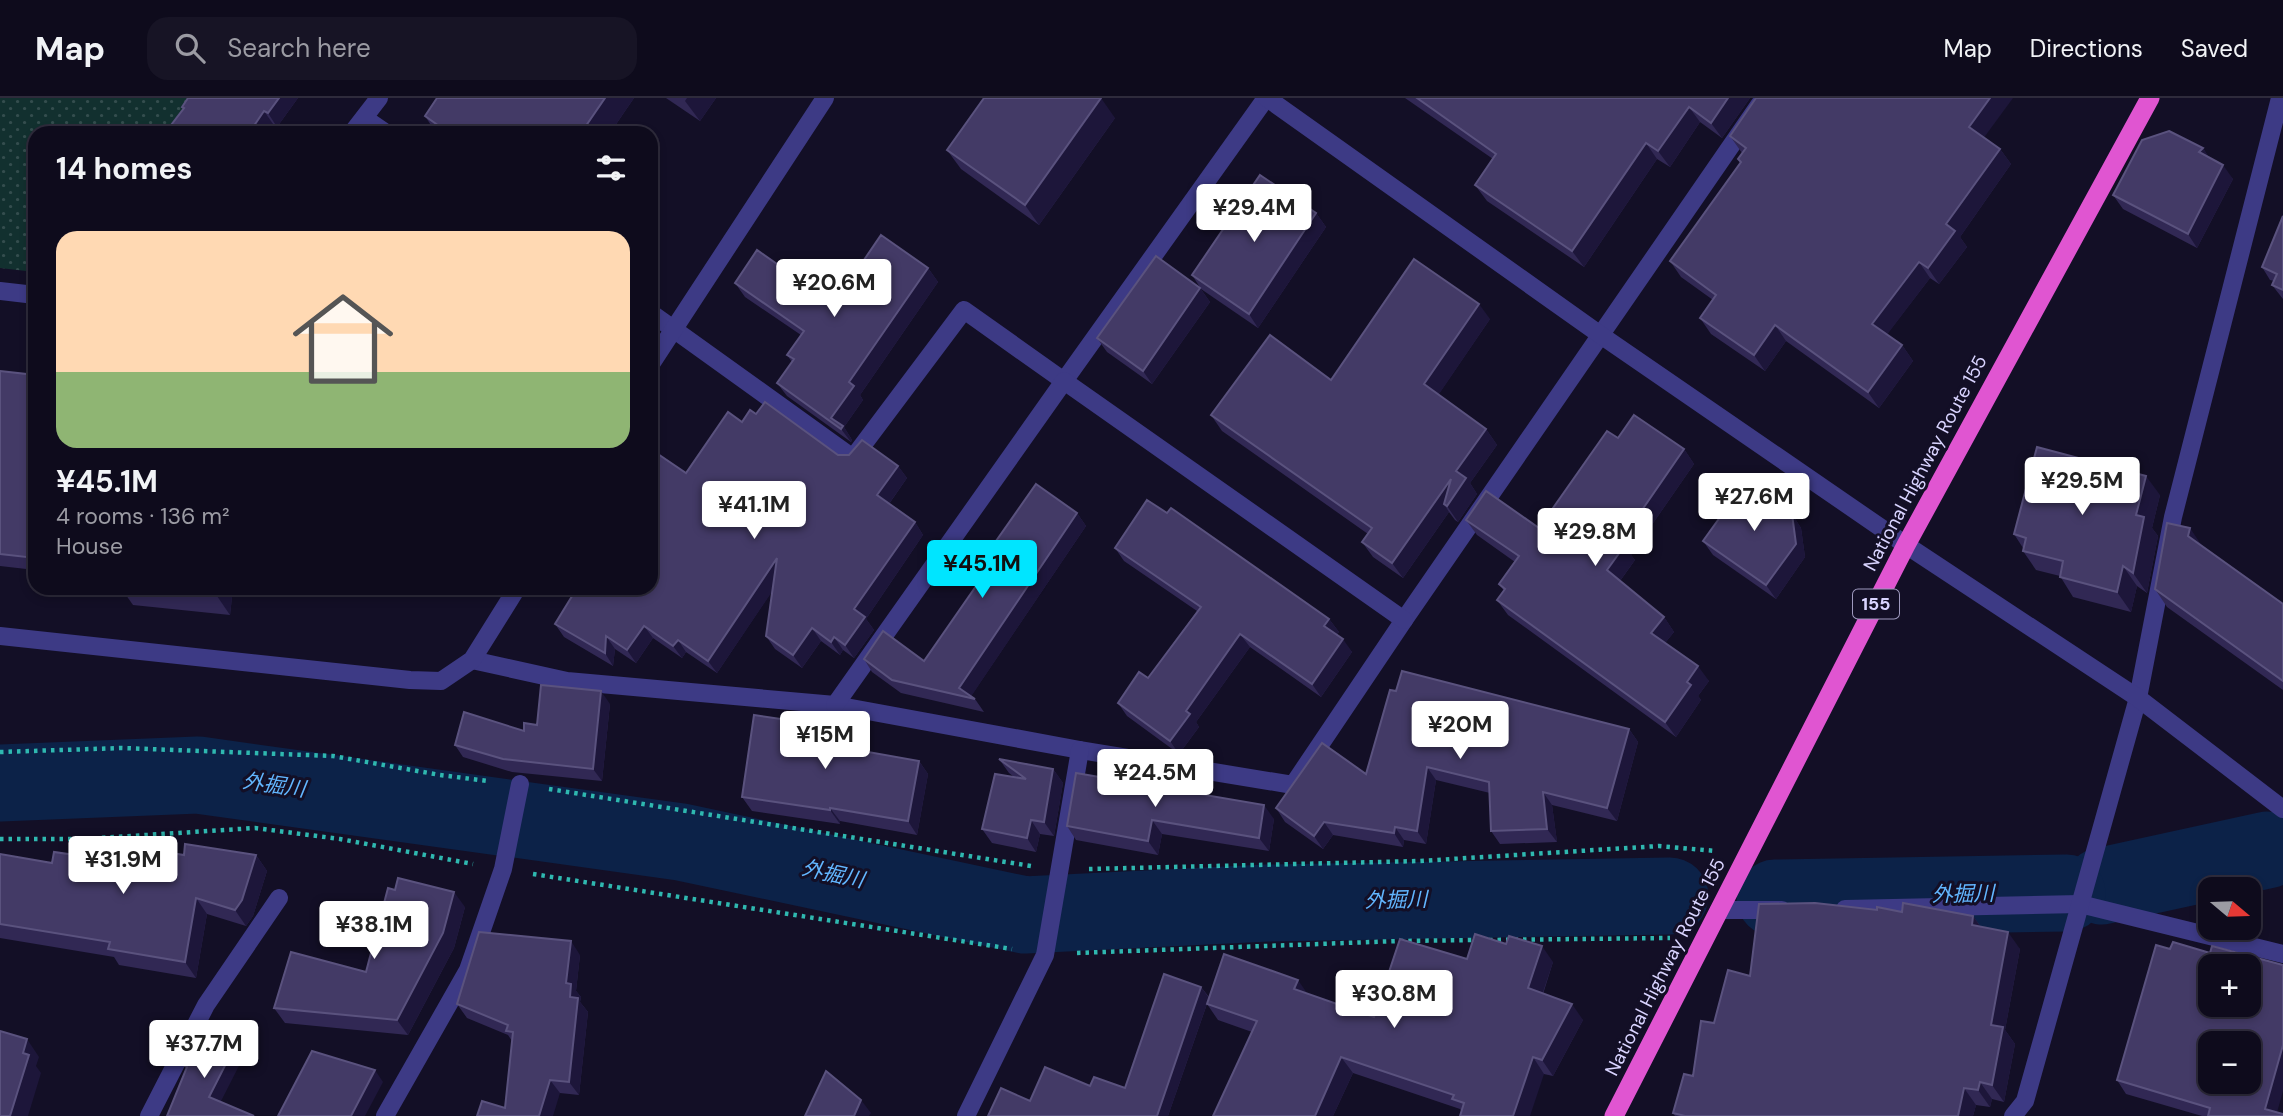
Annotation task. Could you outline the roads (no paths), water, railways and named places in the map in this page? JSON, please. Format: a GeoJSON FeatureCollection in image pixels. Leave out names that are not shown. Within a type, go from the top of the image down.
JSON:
{"type":"FeatureCollection","features":[{"type":"Feature","properties":{"kind":"highway","name":"National Highway Route 155"},"geometry":{"type":"LineString","coordinates":[[1614,1116],[1906,545],[2150,98]]}},
{"type":"Feature","properties":{"kind":"street"},"geometry":{"type":"LineString","coordinates":[[358,126],[379,98]]}},
{"type":"Feature","properties":{"kind":"street"},"geometry":{"type":"LineString","coordinates":[[658,353],[825,98]]}},
{"type":"Feature","properties":{"kind":"street"},"geometry":{"type":"LineString","coordinates":[[835,705],[1267,98],[1602,336],[1906,545],[2138,698],[2283,809]]}},
{"type":"Feature","properties":{"kind":"street"},"geometry":{"type":"LineString","coordinates":[[472,660],[567,681],[835,705],[1080,750],[1293,785],[1765,98]]}},
{"type":"Feature","properties":{"kind":"street"},"geometry":{"type":"LineString","coordinates":[[2014,1116],[2025,1101],[2138,698],[2173,517],[2280,98]]}},
{"type":"Feature","properties":{"kind":"street"},"geometry":{"type":"LineString","coordinates":[[364,118],[376,126]]}},
{"type":"Feature","properties":{"kind":"street"},"geometry":{"type":"LineString","coordinates":[[0,291],[28,294]]}},
{"type":"Feature","properties":{"kind":"street"},"geometry":{"type":"LineString","coordinates":[[658,318],[853,458],[964,310],[1404,620]]}},
{"type":"Feature","properties":{"kind":"street"},"geometry":{"type":"LineString","coordinates":[[0,636],[410,680],[441,681],[472,660],[513,595]]}},
{"type":"Feature","properties":{"kind":"street"},"geometry":{"type":"LineString","coordinates":[[966,1116],[1045,955],[1080,750]]}},
{"type":"Feature","properties":{"kind":"street"},"geometry":{"type":"LineString","coordinates":[[385,1116],[467,970],[503,869],[520,784]]}},
{"type":"Feature","properties":{"kind":"street"},"geometry":{"type":"LineString","coordinates":[[149,1116],[206,1005],[279,898]]}},
{"type":"Feature","properties":{"kind":"street"},"geometry":{"type":"LineString","coordinates":[[1822,909],[2080,904],[2283,954]]}},
{"type":"Feature","properties":{"kind":"street"},"geometry":{"type":"LineString","coordinates":[[1719,910],[1797,910]]}},
{"type":"Feature","properties":{"kind":"waterway","name":"外掘川"},"geometry":{"type":"LineString","coordinates":[[0,783],[198,775],[681,842],[1025,915],[1267,903],[1670,896]]}},
{"type":"Feature","properties":{"kind":"waterway","name":"外掘川"},"geometry":{"type":"LineString","coordinates":[[2102,886],[2267,850]]}},
{"type":"Feature","properties":{"kind":"waterway","name":"外掘川"},"geometry":{"type":"LineString","coordinates":[[1775,898],[2067,893]]}}]}
